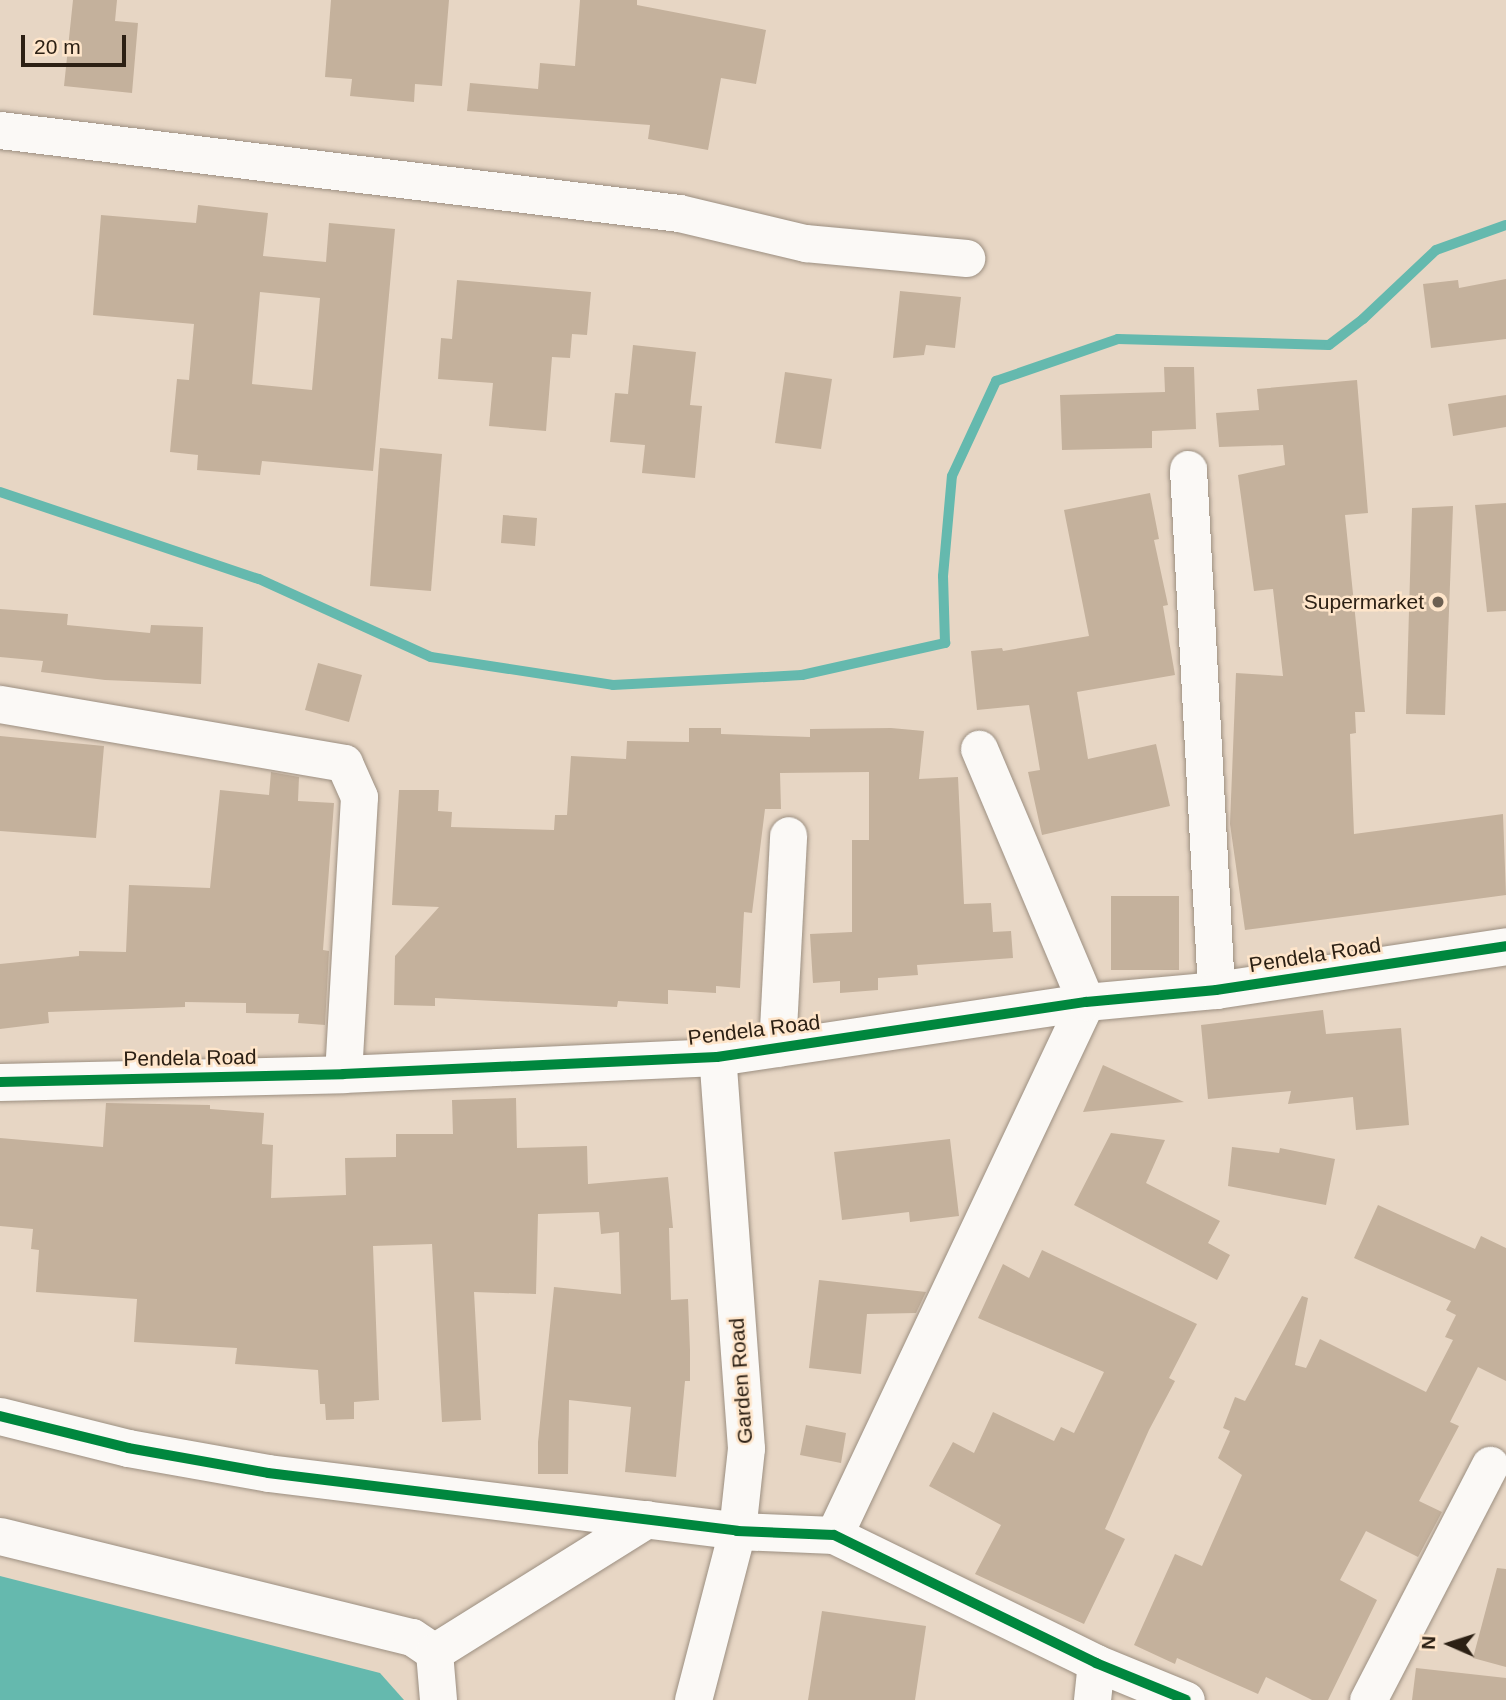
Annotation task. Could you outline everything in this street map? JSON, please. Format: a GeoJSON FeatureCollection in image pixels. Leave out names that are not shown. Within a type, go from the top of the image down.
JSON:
{"type":"FeatureCollection","features":[{"type":"Feature","properties":{"kind":"street"},"geometry":{"type":"LineString","coordinates":[[0,130],[679,213],[806,243],[966,258]]}},
{"type":"Feature","properties":{"kind":"street"},"geometry":{"type":"LineString","coordinates":[[1188,469],[1216,990]]}},
{"type":"Feature","properties":{"kind":"street"},"geometry":{"type":"LineString","coordinates":[[0,704],[344,763],[359,797],[343,1074]]}},
{"type":"Feature","properties":{"kind":"street"},"geometry":{"type":"LineString","coordinates":[[834,1535],[1086,1002],[979,749]]}},
{"type":"Feature","properties":{"kind":"street"},"geometry":{"type":"LineString","coordinates":[[777,1048],[788,835]]}},
{"type":"Feature","properties":{"kind":"street","name":"Pendela Road"},"geometry":{"type":"LineString","coordinates":[[0,1082],[343,1074],[717,1057],[1086,1002],[1216,990],[1506,946]]}},
{"type":"Feature","properties":{"kind":"street","name":"Garden Road"},"geometry":{"type":"LineString","coordinates":[[693,1700],[737,1531],[746,1448],[717,1057]]}},
{"type":"Feature","properties":{"kind":"street"},"geometry":{"type":"LineString","coordinates":[[0,1416],[128,1447],[268,1473],[737,1531],[834,1535],[1096,1663],[1186,1700]]}},
{"type":"Feature","properties":{"kind":"street"},"geometry":{"type":"LineString","coordinates":[[1368,1700],[1490,1465]]}},
{"type":"Feature","properties":{"kind":"street"},"geometry":{"type":"LineString","coordinates":[[434,1653],[647,1519]]}},
{"type":"Feature","properties":{"kind":"street"},"geometry":{"type":"LineString","coordinates":[[0,1536],[412,1637],[434,1653],[438,1700]]}},
{"type":"Feature","properties":{"kind":"street"},"geometry":{"type":"LineString","coordinates":[[1092,1700],[1096,1663]]}},
{"type":"Feature","properties":{"kind":"water"},"geometry":{"type":"Polygon","coordinates":[[[0,1576],[380,1673],[404,1700],[0,1700],[0,1576]]]}},
{"type":"Feature","properties":{"kind":"building"},"geometry":{"type":"Polygon","coordinates":[[[73,0],[117,0],[115,21],[138,23],[132,93],[64,86],[73,0]]]}},
{"type":"Feature","properties":{"kind":"building"},"geometry":{"type":"Polygon","coordinates":[[[331,0],[449,0],[442,86],[415,84],[414,102],[350,96],[352,79],[325,77],[331,0]]]}},
{"type":"Feature","properties":{"kind":"building"},"geometry":{"type":"Polygon","coordinates":[[[580,0],[637,0],[637,5],[766,30],[756,84],[721,78],[708,150],[648,139],[650,125],[467,111],[470,83],[538,89],[540,63],[575,66],[580,0]]]}},
{"type":"Feature","properties":{"kind":"building"},"geometry":{"type":"Polygon","coordinates":[[[198,205],[268,213],[263,256],[326,262],[329,223],[395,229],[373,471],[262,461],[260,475],[197,470],[198,455],[170,452],[177,379],[189,380],[194,324],[93,315],[101,215],[196,223],[198,205]],[[260,292],[252,384],[312,390],[320,298],[260,292]]]}},
{"type":"Feature","properties":{"kind":"building"},"geometry":{"type":"Polygon","coordinates":[[[1506,279],[1506,339],[1431,348],[1423,284],[1458,280],[1459,288],[1506,279]]]}},
{"type":"Feature","properties":{"kind":"building"},"geometry":{"type":"Polygon","coordinates":[[[457,280],[591,292],[587,335],[572,334],[570,358],[552,357],[546,431],[489,426],[493,383],[438,379],[441,338],[452,339],[457,280]]]}},
{"type":"Feature","properties":{"kind":"building"},"geometry":{"type":"Polygon","coordinates":[[[900,291],[961,297],[955,348],[926,345],[924,355],[893,358],[900,291]]]}},
{"type":"Feature","properties":{"kind":"building"},"geometry":{"type":"Polygon","coordinates":[[[633,345],[696,352],[690,405],[702,406],[695,478],[642,473],[645,445],[610,442],[615,393],[628,394],[633,345]]]}},
{"type":"Feature","properties":{"kind":"building"},"geometry":{"type":"Polygon","coordinates":[[[1164,367],[1194,367],[1196,429],[1152,431],[1152,448],[1062,450],[1060,395],[1165,392],[1164,367]]]}},
{"type":"Feature","properties":{"kind":"building"},"geometry":{"type":"Polygon","coordinates":[[[785,372],[832,379],[821,449],[775,443],[785,372]]]}},
{"type":"Feature","properties":{"kind":"building"},"geometry":{"type":"Polygon","coordinates":[[[1357,380],[1368,513],[1345,515],[1365,712],[1355,712],[1356,733],[1350,734],[1354,834],[1503,814],[1506,895],[1245,930],[1230,824],[1236,673],[1283,676],[1273,589],[1254,591],[1238,475],[1285,465],[1283,445],[1219,447],[1216,413],[1259,410],[1257,389],[1357,380]]]}},
{"type":"Feature","properties":{"kind":"building"},"geometry":{"type":"Polygon","coordinates":[[[1506,395],[1506,427],[1453,436],[1448,404],[1506,395]]]}},
{"type":"Feature","properties":{"kind":"building"},"geometry":{"type":"Polygon","coordinates":[[[380,448],[442,454],[431,591],[370,586],[380,448]]]}},
{"type":"Feature","properties":{"kind":"building"},"geometry":{"type":"Polygon","coordinates":[[[1150,493],[1159,539],[1154,540],[1168,605],[1163,606],[1175,675],[1077,692],[1088,759],[1156,744],[1170,806],[1042,835],[1028,772],[1040,770],[1029,705],[977,710],[971,651],[1002,648],[1003,651],[1089,636],[1064,510],[1150,493]]]}},
{"type":"Feature","properties":{"kind":"building"},"geometry":{"type":"Polygon","coordinates":[[[1506,503],[1506,611],[1487,612],[1475,505],[1506,503]]]}},
{"type":"Feature","properties":{"kind":"building"},"geometry":{"type":"Polygon","coordinates":[[[1453,506],[1445,715],[1406,714],[1412,508],[1453,506]]]}},
{"type":"Feature","properties":{"kind":"building"},"geometry":{"type":"Polygon","coordinates":[[[503,515],[537,518],[535,546],[501,543],[503,515]]]}},
{"type":"Feature","properties":{"kind":"building"},"geometry":{"type":"Polygon","coordinates":[[[0,609],[68,614],[67,625],[150,633],[151,625],[203,627],[201,684],[105,680],[41,672],[43,661],[0,657],[0,609]]]}},
{"type":"Feature","properties":{"kind":"building"},"geometry":{"type":"Polygon","coordinates":[[[318,663],[362,675],[349,722],[305,710],[318,663]]]}},
{"type":"Feature","properties":{"kind":"building"},"geometry":{"type":"Polygon","coordinates":[[[689,728],[721,728],[721,734],[810,737],[810,729],[891,728],[924,731],[919,779],[958,777],[964,904],[991,903],[993,932],[1011,931],[1013,958],[917,965],[918,975],[878,978],[878,990],[840,993],[840,981],[813,983],[810,934],[852,932],[852,840],[869,840],[869,772],[780,773],[781,809],[765,809],[752,913],[744,912],[740,988],[716,986],[716,993],[668,990],[668,1004],[618,1001],[617,1007],[435,998],[435,1006],[394,1005],[395,956],[439,907],[392,905],[399,790],[439,790],[438,811],[452,812],[451,827],[554,830],[555,815],[567,815],[571,756],[626,759],[627,741],[689,742],[689,728]]]}},
{"type":"Feature","properties":{"kind":"building"},"geometry":{"type":"Polygon","coordinates":[[[0,736],[104,746],[96,838],[0,831],[0,736]]]}},
{"type":"Feature","properties":{"kind":"building"},"geometry":{"type":"Polygon","coordinates":[[[271,772],[299,777],[298,801],[334,803],[323,950],[329,951],[325,1025],[298,1023],[299,1014],[246,1013],[246,1003],[185,1002],[185,1007],[48,1012],[49,1023],[0,1029],[0,964],[79,956],[79,951],[126,952],[129,885],[210,888],[220,790],[269,795],[271,772]]]}},
{"type":"Feature","properties":{"kind":"building"},"geometry":{"type":"Polygon","coordinates":[[[1111,896],[1179,896],[1179,970],[1111,970],[1111,896]]]}},
{"type":"Feature","properties":{"kind":"building"},"geometry":{"type":"Polygon","coordinates":[[[1323,1010],[1326,1034],[1401,1028],[1409,1125],[1356,1130],[1353,1097],[1288,1104],[1291,1091],[1208,1099],[1201,1025],[1323,1010]]]}},
{"type":"Feature","properties":{"kind":"building"},"geometry":{"type":"Polygon","coordinates":[[[1103,1065],[1184,1102],[1083,1112],[1103,1065]]]}},
{"type":"Feature","properties":{"kind":"building"},"geometry":{"type":"Polygon","coordinates":[[[516,1098],[517,1148],[587,1146],[588,1184],[668,1177],[673,1228],[669,1228],[671,1300],[688,1299],[690,1350],[690,1381],[685,1381],[676,1477],[625,1472],[631,1407],[569,1400],[568,1474],[538,1474],[538,1442],[554,1287],[621,1294],[619,1232],[601,1234],[599,1212],[538,1214],[536,1294],[474,1292],[481,1420],[442,1422],[432,1244],[373,1246],[379,1400],[354,1402],[354,1419],[326,1420],[325,1404],[320,1404],[318,1370],[235,1364],[237,1348],[134,1342],[137,1299],[36,1292],[39,1250],[31,1249],[33,1229],[0,1226],[0,1138],[103,1147],[106,1103],[210,1105],[210,1109],[264,1113],[262,1144],[273,1145],[271,1198],[346,1195],[345,1158],[396,1157],[396,1134],[453,1134],[452,1100],[516,1098]]]}},
{"type":"Feature","properties":{"kind":"building"},"geometry":{"type":"Polygon","coordinates":[[[1111,1133],[1165,1140],[1146,1183],[1220,1221],[1208,1243],[1230,1255],[1217,1280],[1074,1205],[1111,1133]]]}},
{"type":"Feature","properties":{"kind":"building"},"geometry":{"type":"Polygon","coordinates":[[[950,1139],[959,1216],[910,1222],[909,1212],[842,1220],[834,1152],[950,1139]]]}},
{"type":"Feature","properties":{"kind":"building"},"geometry":{"type":"Polygon","coordinates":[[[1232,1147],[1279,1153],[1280,1148],[1335,1159],[1326,1205],[1228,1186],[1232,1147]]]}},
{"type":"Feature","properties":{"kind":"building"},"geometry":{"type":"Polygon","coordinates":[[[1378,1205],[1475,1249],[1481,1236],[1506,1248],[1506,1381],[1478,1367],[1450,1422],[1459,1426],[1419,1501],[1442,1512],[1418,1557],[1366,1531],[1340,1580],[1377,1600],[1328,1700],[1312,1700],[1266,1677],[1258,1694],[1177,1658],[1175,1664],[1134,1645],[1175,1554],[1202,1566],[1242,1475],[1218,1458],[1230,1431],[1223,1428],[1235,1397],[1245,1401],[1302,1296],[1308,1298],[1295,1365],[1306,1368],[1320,1339],[1426,1392],[1453,1340],[1445,1337],[1456,1315],[1446,1310],[1451,1301],[1354,1258],[1378,1205]]]}},
{"type":"Feature","properties":{"kind":"building"},"geometry":{"type":"Polygon","coordinates":[[[1042,1250],[1197,1324],[1169,1378],[1175,1381],[1149,1430],[1105,1529],[1125,1539],[1084,1624],[975,1574],[1001,1525],[929,1486],[953,1442],[974,1453],[993,1412],[1054,1441],[1061,1427],[1074,1433],[1104,1372],[978,1318],[1003,1264],[1029,1278],[1042,1250]]]}},
{"type":"Feature","properties":{"kind":"building"},"geometry":{"type":"Polygon","coordinates":[[[819,1280],[926,1292],[916,1313],[867,1314],[861,1374],[809,1368],[819,1280]]]}},
{"type":"Feature","properties":{"kind":"building"},"geometry":{"type":"Polygon","coordinates":[[[806,1425],[846,1433],[841,1463],[800,1455],[806,1425]]]}},
{"type":"Feature","properties":{"kind":"building"},"geometry":{"type":"Polygon","coordinates":[[[1497,1568],[1506,1569],[1506,1667],[1473,1658],[1497,1568]]]}},
{"type":"Feature","properties":{"kind":"building"},"geometry":{"type":"Polygon","coordinates":[[[822,1611],[926,1626],[915,1700],[808,1700],[822,1611]]]}},
{"type":"Feature","properties":{"kind":"building"},"geometry":{"type":"Polygon","coordinates":[[[1416,1668],[1506,1678],[1506,1700],[1412,1700],[1416,1668]]]}},
{"type":"Feature","properties":{"kind":"waterway"},"geometry":{"type":"LineString","coordinates":[[0,492],[259,579],[431,657],[613,685],[802,675],[945,643],[943,576],[952,476],[996,381],[1118,339],[1329,345],[1363,319],[1436,250],[1506,225]]}},
{"type":"Feature","properties":{"kind":"cycle path"},"geometry":{"type":"LineString","coordinates":[[0,1082],[343,1074],[717,1057],[1086,1002],[1216,990],[1506,946]]}},
{"type":"Feature","properties":{"kind":"cycle path"},"geometry":{"type":"LineString","coordinates":[[0,1416],[128,1448],[268,1473],[737,1531],[834,1535],[1096,1663],[1186,1700]]}},
{"type":"Feature","properties":{"kind":"place","name":"Supermarket"},"geometry":{"type":"Point","coordinates":[1438,602]}}]}
